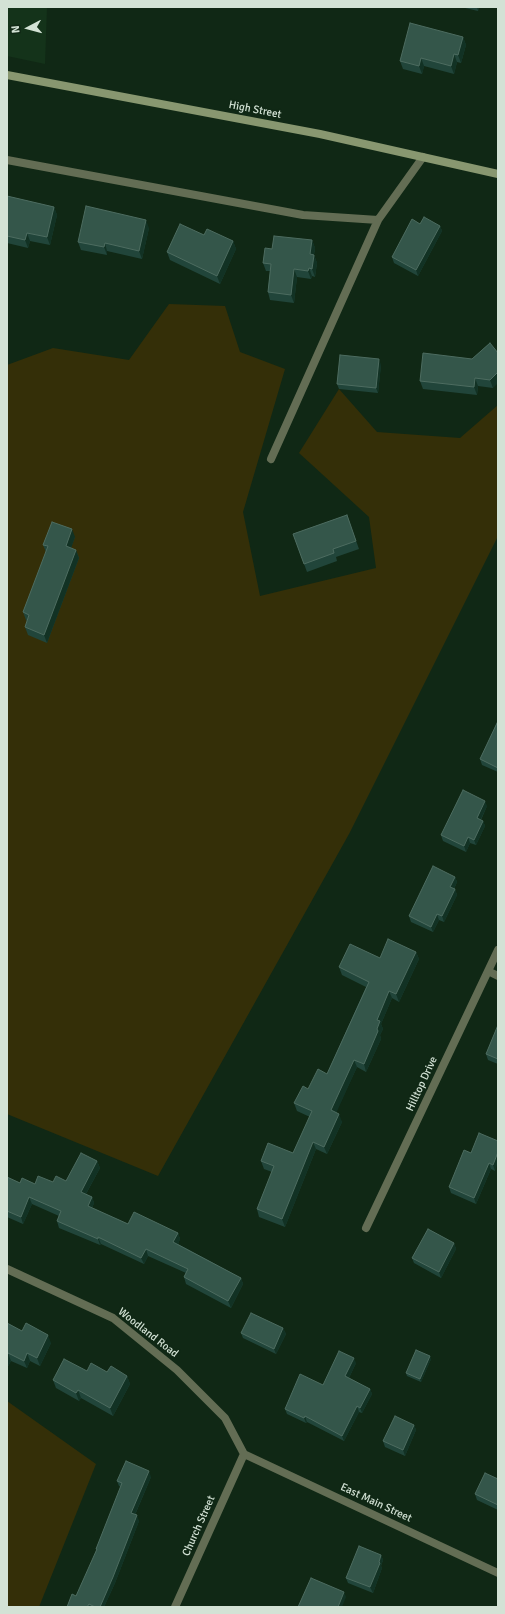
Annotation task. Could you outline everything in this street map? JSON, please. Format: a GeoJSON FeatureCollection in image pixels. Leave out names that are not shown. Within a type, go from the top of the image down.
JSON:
{"type":"FeatureCollection","features":[{"type":"Feature","properties":{"kind":"street","name":"High Street"},"geometry":{"type":"LineString","coordinates":[[7,74],[320,134],[498,174]]}},
{"type":"Feature","properties":{"kind":"street"},"geometry":{"type":"LineString","coordinates":[[271,459],[378,220],[423,157]]}},
{"type":"Feature","properties":{"kind":"street"},"geometry":{"type":"LineString","coordinates":[[7,160],[303,215],[378,220]]}},
{"type":"Feature","properties":{"kind":"street","name":"Hilltop Drive"},"geometry":{"type":"LineString","coordinates":[[366,1228],[498,950]]}},
{"type":"Feature","properties":{"kind":"street"},"geometry":{"type":"LineString","coordinates":[[488,971],[498,976]]}},
{"type":"Feature","properties":{"kind":"street","name":"Woodland Road"},"geometry":{"type":"LineString","coordinates":[[7,1269],[113,1318],[177,1370],[225,1418],[244,1454]]}},
{"type":"Feature","properties":{"kind":"street","name":"East Main Street"},"geometry":{"type":"LineString","coordinates":[[244,1454],[498,1573]]}},
{"type":"Feature","properties":{"kind":"street","name":"Church Street"},"geometry":{"type":"LineString","coordinates":[[175,1607],[244,1454]]}},
{"type":"Feature","properties":{"kind":"shaded area"},"geometry":{"type":"Polygon","coordinates":[[[7,7],[47,7],[45,64],[7,56],[7,7]]]}},
{"type":"Feature","properties":{"kind":"shaded area"},"geometry":{"type":"Polygon","coordinates":[[[169,304],[225,306],[240,352],[285,369],[243,512],[260,596],[376,568],[369,517],[299,453],[339,389],[377,432],[460,438],[498,405],[498,536],[349,834],[158,1176],[7,1114],[7,365],[53,348],[129,360],[169,304]]]}},
{"type":"Feature","properties":{"kind":"shaded area"},"geometry":{"type":"Polygon","coordinates":[[[7,1401],[96,1464],[39,1607],[7,1607],[7,1401]]]}},
{"type":"Feature","properties":{"kind":"building"},"geometry":{"type":"Polygon","coordinates":[[[410,23],[463,37],[458,55],[454,54],[451,66],[421,58],[419,66],[400,61],[410,23]]]}},
{"type":"Feature","properties":{"kind":"building"},"geometry":{"type":"Polygon","coordinates":[[[7,196],[54,207],[47,237],[27,233],[25,240],[7,236],[7,196]]]}},
{"type":"Feature","properties":{"kind":"building"},"geometry":{"type":"Polygon","coordinates":[[[86,206],[146,220],[139,251],[105,243],[104,247],[78,242],[86,206]]]}},
{"type":"Feature","properties":{"kind":"building"},"geometry":{"type":"Polygon","coordinates":[[[424,217],[440,226],[416,270],[392,257],[412,219],[420,224],[424,217]]]}},
{"type":"Feature","properties":{"kind":"building"},"geometry":{"type":"Polygon","coordinates":[[[180,224],[204,235],[207,229],[233,241],[217,276],[167,252],[180,224]]]}},
{"type":"Feature","properties":{"kind":"building"},"geometry":{"type":"Polygon","coordinates":[[[274,236],[312,240],[310,254],[314,255],[312,269],[309,268],[308,271],[294,269],[291,295],[268,292],[271,264],[263,263],[265,248],[272,249],[274,236]]]}},
{"type":"Feature","properties":{"kind":"building"},"geometry":{"type":"Polygon","coordinates":[[[490,343],[498,353],[498,372],[490,380],[475,378],[474,387],[420,381],[423,353],[472,359],[490,343]]]}},
{"type":"Feature","properties":{"kind":"building"},"geometry":{"type":"Polygon","coordinates":[[[340,355],[379,359],[376,388],[337,384],[340,355]]]}},
{"type":"Feature","properties":{"kind":"building"},"geometry":{"type":"Polygon","coordinates":[[[347,515],[356,541],[333,549],[334,553],[304,564],[293,534],[347,515]]]}},
{"type":"Feature","properties":{"kind":"building"},"geometry":{"type":"Polygon","coordinates":[[[52,522],[72,529],[66,546],[76,550],[44,635],[25,627],[29,615],[23,612],[48,546],[43,545],[52,522]]]}},
{"type":"Feature","properties":{"kind":"building"},"geometry":{"type":"Polygon","coordinates":[[[498,721],[498,768],[480,759],[498,721]]]}},
{"type":"Feature","properties":{"kind":"building"},"geometry":{"type":"Polygon","coordinates":[[[463,790],[485,801],[477,818],[483,821],[474,840],[468,837],[464,846],[441,835],[463,790]]]}},
{"type":"Feature","properties":{"kind":"building"},"geometry":{"type":"Polygon","coordinates":[[[433,866],[455,877],[450,887],[455,889],[442,916],[437,914],[431,927],[409,916],[433,866]]]}},
{"type":"Feature","properties":{"kind":"building"},"geometry":{"type":"Polygon","coordinates":[[[388,939],[416,952],[396,994],[389,991],[377,1020],[380,1021],[377,1029],[378,1031],[364,1064],[354,1060],[331,1110],[339,1114],[324,1147],[313,1142],[282,1219],[257,1209],[274,1166],[261,1161],[268,1143],[293,1153],[312,1111],[294,1103],[303,1086],[308,1089],[318,1069],[327,1074],[369,982],[339,967],[350,944],[380,958],[388,939]]]}},
{"type":"Feature","properties":{"kind":"building"},"geometry":{"type":"Polygon","coordinates":[[[498,1025],[498,1059],[486,1054],[498,1025]]]}},
{"type":"Feature","properties":{"kind":"building"},"geometry":{"type":"Polygon","coordinates":[[[479,1133],[498,1141],[498,1152],[493,1165],[489,1163],[474,1198],[449,1187],[464,1150],[471,1153],[479,1133]]]}},
{"type":"Feature","properties":{"kind":"building"},"geometry":{"type":"Polygon","coordinates":[[[81,1153],[97,1161],[81,1192],[92,1197],[88,1206],[128,1224],[134,1212],[178,1233],[173,1242],[241,1278],[228,1301],[184,1277],[188,1269],[146,1249],[141,1258],[98,1237],[98,1239],[57,1221],[61,1211],[29,1197],[21,1217],[7,1211],[7,1177],[20,1183],[22,1178],[35,1184],[38,1176],[53,1182],[56,1176],[66,1181],[81,1153]]]}},
{"type":"Feature","properties":{"kind":"building"},"geometry":{"type":"Polygon","coordinates":[[[428,1229],[454,1243],[439,1272],[412,1258],[428,1229]]]}},
{"type":"Feature","properties":{"kind":"building"},"geometry":{"type":"Polygon","coordinates":[[[251,1313],[283,1328],[274,1349],[241,1333],[251,1313]]]}},
{"type":"Feature","properties":{"kind":"building"},"geometry":{"type":"Polygon","coordinates":[[[7,1323],[22,1331],[26,1323],[48,1335],[37,1358],[27,1353],[24,1361],[8,1353],[7,1354],[7,1323]]]}},
{"type":"Feature","properties":{"kind":"building"},"geometry":{"type":"Polygon","coordinates":[[[416,1350],[430,1356],[420,1379],[406,1373],[416,1350]]]}},
{"type":"Feature","properties":{"kind":"building"},"geometry":{"type":"Polygon","coordinates":[[[339,1351],[354,1358],[345,1376],[370,1389],[360,1408],[357,1406],[342,1436],[305,1416],[304,1418],[285,1409],[300,1374],[323,1385],[339,1351]]]}},
{"type":"Feature","properties":{"kind":"building"},"geometry":{"type":"Polygon","coordinates":[[[64,1359],[87,1371],[91,1363],[107,1372],[111,1366],[127,1376],[110,1408],[78,1390],[76,1393],[53,1380],[64,1359]]]}},
{"type":"Feature","properties":{"kind":"building"},"geometry":{"type":"Polygon","coordinates":[[[395,1416],[414,1425],[403,1450],[383,1441],[395,1416]]]}},
{"type":"Feature","properties":{"kind":"building"},"geometry":{"type":"Polygon","coordinates":[[[126,1461],[149,1471],[131,1513],[137,1515],[113,1577],[100,1607],[95,1607],[89,1604],[87,1607],[67,1607],[72,1594],[76,1596],[97,1549],[122,1483],[117,1481],[126,1461]]]}},
{"type":"Feature","properties":{"kind":"building"},"geometry":{"type":"Polygon","coordinates":[[[485,1473],[498,1479],[498,1505],[475,1494],[485,1473]]]}},
{"type":"Feature","properties":{"kind":"building"},"geometry":{"type":"Polygon","coordinates":[[[359,1546],[381,1555],[380,1563],[370,1587],[346,1578],[359,1546]]]}},
{"type":"Feature","properties":{"kind":"building"},"geometry":{"type":"Polygon","coordinates":[[[311,1578],[344,1592],[338,1607],[298,1607],[311,1578]]]}}]}
